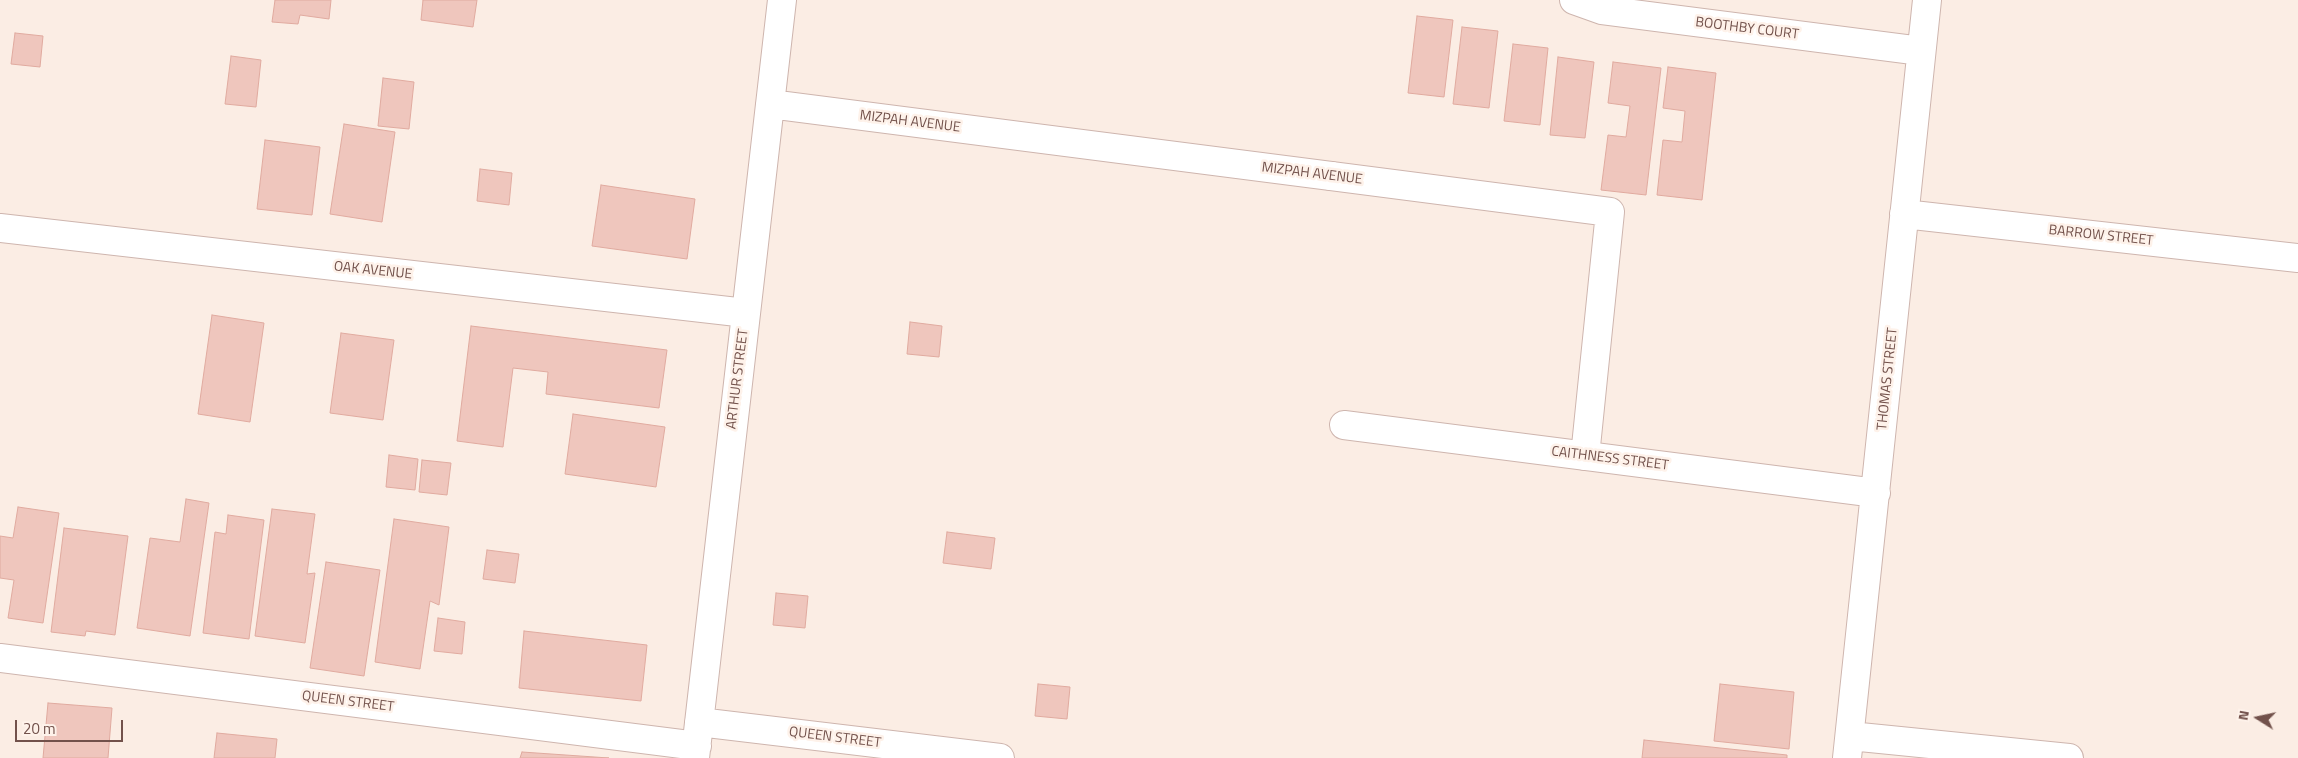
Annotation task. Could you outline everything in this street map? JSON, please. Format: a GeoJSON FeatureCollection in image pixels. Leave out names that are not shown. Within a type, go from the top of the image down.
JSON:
{"type":"FeatureCollection","features":[{"type":"Feature","properties":{"kind":"street","name":"ARTHUR STREET"},"geometry":{"type":"LineString","coordinates":[[697,742],[782,0]]}},
{"type":"Feature","properties":{"kind":"street","name":"BOOTHBY COURT"},"geometry":{"type":"LineString","coordinates":[[1574,0],[1602,10],[1921,51]]}},
{"type":"Feature","properties":{"kind":"street","name":"THOMAS STREET"},"geometry":{"type":"LineString","coordinates":[[1849,747],[1927,0]]}},
{"type":"Feature","properties":{"kind":"street","name":"MIZPAH AVENUE"},"geometry":{"type":"LineString","coordinates":[[770,104],[1610,212],[1585,456]]}},
{"type":"Feature","properties":{"kind":"street","name":"BARROW STREET"},"geometry":{"type":"LineString","coordinates":[[1904,214],[2298,258]]}},
{"type":"Feature","properties":{"kind":"street","name":"OAK AVENUE"},"geometry":{"type":"LineString","coordinates":[[0,228],[746,313]]}},
{"type":"Feature","properties":{"kind":"street","name":"CAITHNESS STREET"},"geometry":{"type":"LineString","coordinates":[[1344,425],[1876,493]]}},
{"type":"Feature","properties":{"kind":"street","name":"QUEEN STREET"},"geometry":{"type":"LineString","coordinates":[[0,658],[697,742],[1000,758]]}},
{"type":"Feature","properties":{"kind":"street"},"geometry":{"type":"LineString","coordinates":[[1849,747],[2069,758]]}},
{"type":"Feature","properties":{"kind":"building"},"geometry":{"type":"Polygon","coordinates":[[[275,0],[331,0],[329,19],[300,15],[298,24],[272,22],[275,0]]]}},
{"type":"Feature","properties":{"kind":"building"},"geometry":{"type":"Polygon","coordinates":[[[423,0],[477,0],[473,27],[421,20],[423,0]]]}},
{"type":"Feature","properties":{"kind":"building"},"geometry":{"type":"Polygon","coordinates":[[[1417,16],[1453,20],[1444,97],[1408,93],[1417,16]]]}},
{"type":"Feature","properties":{"kind":"building"},"geometry":{"type":"Polygon","coordinates":[[[1462,27],[1498,31],[1489,108],[1453,104],[1462,27]]]}},
{"type":"Feature","properties":{"kind":"building"},"geometry":{"type":"Polygon","coordinates":[[[15,33],[43,36],[40,67],[11,64],[15,33]]]}},
{"type":"Feature","properties":{"kind":"building"},"geometry":{"type":"Polygon","coordinates":[[[1513,44],[1548,48],[1540,125],[1504,121],[1513,44]]]}},
{"type":"Feature","properties":{"kind":"building"},"geometry":{"type":"Polygon","coordinates":[[[231,56],[261,60],[256,107],[225,104],[231,56]]]}},
{"type":"Feature","properties":{"kind":"building"},"geometry":{"type":"Polygon","coordinates":[[[1558,57],[1594,62],[1585,138],[1550,135],[1558,57]]]}},
{"type":"Feature","properties":{"kind":"building"},"geometry":{"type":"Polygon","coordinates":[[[1613,62],[1661,68],[1646,195],[1601,190],[1608,135],[1626,137],[1630,106],[1608,103],[1613,62]]]}},
{"type":"Feature","properties":{"kind":"building"},"geometry":{"type":"Polygon","coordinates":[[[1668,67],[1716,73],[1702,200],[1657,195],[1663,140],[1682,142],[1685,111],[1663,108],[1668,67]]]}},
{"type":"Feature","properties":{"kind":"building"},"geometry":{"type":"Polygon","coordinates":[[[383,78],[414,82],[409,129],[378,126],[383,78]]]}},
{"type":"Feature","properties":{"kind":"building"},"geometry":{"type":"Polygon","coordinates":[[[344,124],[395,132],[382,222],[330,214],[344,124]]]}},
{"type":"Feature","properties":{"kind":"building"},"geometry":{"type":"Polygon","coordinates":[[[265,140],[320,147],[312,215],[257,209],[265,140]]]}},
{"type":"Feature","properties":{"kind":"building"},"geometry":{"type":"Polygon","coordinates":[[[480,169],[512,173],[509,205],[477,201],[480,169]]]}},
{"type":"Feature","properties":{"kind":"building"},"geometry":{"type":"Polygon","coordinates":[[[601,185],[695,199],[687,259],[592,246],[601,185]]]}},
{"type":"Feature","properties":{"kind":"building"},"geometry":{"type":"Polygon","coordinates":[[[212,315],[264,323],[250,422],[198,414],[212,315]]]}},
{"type":"Feature","properties":{"kind":"building"},"geometry":{"type":"Polygon","coordinates":[[[910,322],[942,326],[939,357],[907,354],[910,322]]]}},
{"type":"Feature","properties":{"kind":"building"},"geometry":{"type":"Polygon","coordinates":[[[471,326],[667,350],[659,408],[546,394],[548,372],[513,368],[503,447],[457,441],[471,326]]]}},
{"type":"Feature","properties":{"kind":"building"},"geometry":{"type":"Polygon","coordinates":[[[341,333],[394,340],[383,420],[330,413],[341,333]]]}},
{"type":"Feature","properties":{"kind":"building"},"geometry":{"type":"Polygon","coordinates":[[[573,414],[665,427],[656,487],[565,474],[573,414]]]}},
{"type":"Feature","properties":{"kind":"building"},"geometry":{"type":"Polygon","coordinates":[[[389,455],[418,459],[415,490],[386,487],[389,455]]]}},
{"type":"Feature","properties":{"kind":"building"},"geometry":{"type":"Polygon","coordinates":[[[422,460],[451,463],[447,495],[419,492],[422,460]]]}},
{"type":"Feature","properties":{"kind":"building"},"geometry":{"type":"Polygon","coordinates":[[[186,499],[209,503],[190,636],[137,628],[150,538],[180,542],[186,499]]]}},
{"type":"Feature","properties":{"kind":"building"},"geometry":{"type":"Polygon","coordinates":[[[18,507],[59,513],[43,623],[8,618],[14,580],[0,578],[0,536],[13,538],[18,507]]]}},
{"type":"Feature","properties":{"kind":"building"},"geometry":{"type":"Polygon","coordinates":[[[272,509],[315,514],[307,574],[315,573],[305,643],[255,636],[272,509]]]}},
{"type":"Feature","properties":{"kind":"building"},"geometry":{"type":"Polygon","coordinates":[[[228,515],[264,520],[249,639],[203,633],[215,532],[226,534],[228,515]]]}},
{"type":"Feature","properties":{"kind":"building"},"geometry":{"type":"Polygon","coordinates":[[[394,519],[449,527],[439,605],[430,601],[420,669],[375,662],[394,519]]]}},
{"type":"Feature","properties":{"kind":"building"},"geometry":{"type":"Polygon","coordinates":[[[64,528],[128,536],[115,635],[86,631],[85,636],[51,632],[64,528]]]}},
{"type":"Feature","properties":{"kind":"building"},"geometry":{"type":"Polygon","coordinates":[[[947,532],[995,538],[991,569],[943,563],[947,532]]]}},
{"type":"Feature","properties":{"kind":"building"},"geometry":{"type":"Polygon","coordinates":[[[487,550],[519,554],[515,583],[483,579],[487,550]]]}},
{"type":"Feature","properties":{"kind":"building"},"geometry":{"type":"Polygon","coordinates":[[[326,562],[380,570],[364,676],[310,668],[326,562]]]}},
{"type":"Feature","properties":{"kind":"building"},"geometry":{"type":"Polygon","coordinates":[[[776,593],[808,596],[805,628],[773,625],[776,593]]]}},
{"type":"Feature","properties":{"kind":"building"},"geometry":{"type":"Polygon","coordinates":[[[438,618],[465,622],[462,654],[434,651],[438,618]]]}},
{"type":"Feature","properties":{"kind":"building"},"geometry":{"type":"Polygon","coordinates":[[[524,631],[647,645],[641,701],[519,688],[524,631]]]}},
{"type":"Feature","properties":{"kind":"building"},"geometry":{"type":"Polygon","coordinates":[[[1038,684],[1070,687],[1067,719],[1035,716],[1038,684]]]}},
{"type":"Feature","properties":{"kind":"building"},"geometry":{"type":"Polygon","coordinates":[[[1720,684],[1794,692],[1789,749],[1714,741],[1720,684]]]}},
{"type":"Feature","properties":{"kind":"building"},"geometry":{"type":"Polygon","coordinates":[[[48,703],[112,708],[108,758],[43,758],[48,703]]]}},
{"type":"Feature","properties":{"kind":"building"},"geometry":{"type":"Polygon","coordinates":[[[217,733],[277,739],[275,758],[214,758],[217,733]]]}},
{"type":"Feature","properties":{"kind":"building"},"geometry":{"type":"Polygon","coordinates":[[[1644,740],[1787,755],[1787,758],[1642,758],[1644,740]]]}},
{"type":"Feature","properties":{"kind":"building"},"geometry":{"type":"Polygon","coordinates":[[[522,752],[609,758],[520,758],[522,752]]]}}]}
